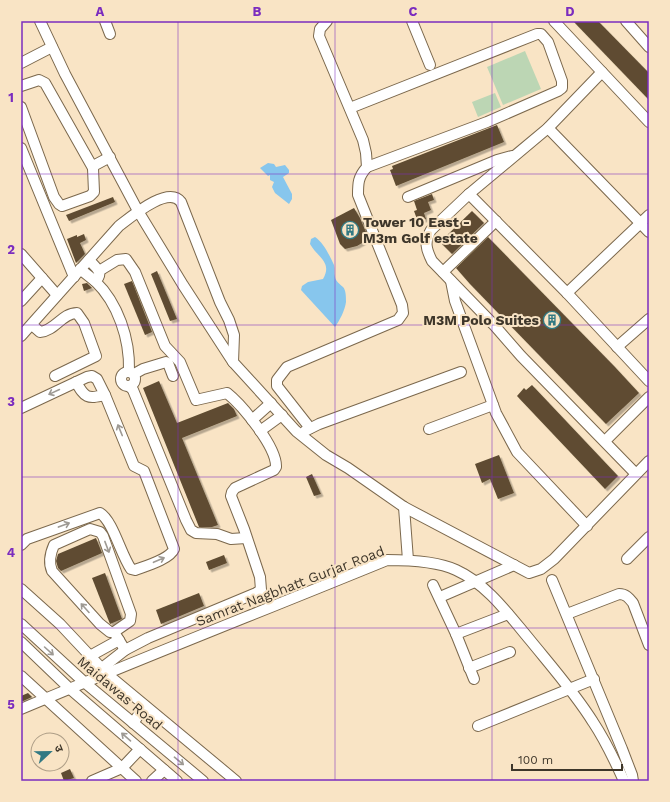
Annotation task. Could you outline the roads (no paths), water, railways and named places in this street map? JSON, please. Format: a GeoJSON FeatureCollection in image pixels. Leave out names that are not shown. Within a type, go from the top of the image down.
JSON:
{"type":"FeatureCollection","features":[{"type":"Feature","properties":{"kind":"street"},"geometry":{"type":"LineString","coordinates":[[40,21],[64,74],[138,211],[183,285],[233,362],[301,435],[326,455],[404,507],[529,572],[541,569],[554,559],[649,461]]}},
{"type":"Feature","properties":{"kind":"street"},"geometry":{"type":"LineString","coordinates":[[105,21],[110,34]]}},
{"type":"Feature","properties":{"kind":"street"},"geometry":{"type":"LineString","coordinates":[[327,21],[320,29],[319,36],[363,140],[367,167]]}},
{"type":"Feature","properties":{"kind":"street"},"geometry":{"type":"LineString","coordinates":[[412,21],[430,65]]}},
{"type":"Feature","properties":{"kind":"street"},"geometry":{"type":"LineString","coordinates":[[554,21],[649,122]]}},
{"type":"Feature","properties":{"kind":"street"},"geometry":{"type":"LineString","coordinates":[[626,21],[649,47]]}},
{"type":"Feature","properties":{"kind":"street"},"geometry":{"type":"LineString","coordinates":[[310,428],[277,386],[277,380],[281,373],[287,367],[398,320],[403,313],[402,305],[358,195],[358,182],[363,171],[367,167],[487,122],[558,91],[562,88],[562,81],[548,42],[541,34],[537,34],[350,108]]}},
{"type":"Feature","properties":{"kind":"street"},"geometry":{"type":"LineString","coordinates":[[21,63],[52,47]]}},
{"type":"Feature","properties":{"kind":"street"},"geometry":{"type":"LineString","coordinates":[[602,72],[548,128],[469,194],[432,230],[425,244],[432,261],[636,474]]}},
{"type":"Feature","properties":{"kind":"street"},"geometry":{"type":"LineString","coordinates":[[21,86],[39,80],[45,83],[93,168],[94,192],[90,196],[62,206],[59,204],[54,197],[21,107]]}},
{"type":"Feature","properties":{"kind":"street"},"geometry":{"type":"LineString","coordinates":[[548,128],[649,232]]}},
{"type":"Feature","properties":{"kind":"street"},"geometry":{"type":"LineString","coordinates":[[21,148],[77,273],[95,281],[102,288],[111,302],[126,335],[131,373],[135,381],[129,386],[133,390],[191,530],[196,533],[209,532],[231,539],[246,538]]}},
{"type":"Feature","properties":{"kind":"street"},"geometry":{"type":"LineString","coordinates":[[408,197],[497,160],[515,156]]}},
{"type":"Feature","properties":{"kind":"street"},"geometry":{"type":"LineString","coordinates":[[93,168],[95,165],[110,157]]}},
{"type":"Feature","properties":{"kind":"street"},"geometry":{"type":"LineString","coordinates":[[469,194],[567,293],[649,381]]}},
{"type":"Feature","properties":{"kind":"street"},"geometry":{"type":"LineString","coordinates":[[21,336],[119,226],[138,211],[157,200],[175,197],[181,202],[220,302],[230,320],[234,335],[233,362]]}},
{"type":"Feature","properties":{"kind":"street"},"geometry":{"type":"LineString","coordinates":[[567,293],[649,215]]}},
{"type":"Feature","properties":{"kind":"street"},"geometry":{"type":"LineString","coordinates":[[443,272],[496,221]]}},
{"type":"Feature","properties":{"kind":"street"},"geometry":{"type":"LineString","coordinates":[[21,254],[57,295]]}},
{"type":"Feature","properties":{"kind":"street"},"geometry":{"type":"LineString","coordinates":[[99,271],[117,260],[126,259],[135,272],[165,346],[180,362],[196,400],[227,393],[241,406],[260,431],[270,446],[276,463],[274,470],[235,488],[231,496],[260,577],[262,587],[260,592],[153,636],[125,650],[104,671]]}},
{"type":"Feature","properties":{"kind":"street"},"geometry":{"type":"LineString","coordinates":[[89,260],[100,274],[99,278],[95,281]]}},
{"type":"Feature","properties":{"kind":"street"},"geometry":{"type":"LineString","coordinates":[[21,301],[42,278]]}},
{"type":"Feature","properties":{"kind":"street"},"geometry":{"type":"LineString","coordinates":[[451,281],[455,301],[496,413],[517,452],[587,526]]}},
{"type":"Feature","properties":{"kind":"street"},"geometry":{"type":"LineString","coordinates":[[32,325],[40,332],[46,331],[55,326],[65,316],[72,313],[77,313],[84,323],[96,356],[55,376]]}},
{"type":"Feature","properties":{"kind":"street"},"geometry":{"type":"LineString","coordinates":[[617,346],[649,319]]}},
{"type":"Feature","properties":{"kind":"street"},"geometry":{"type":"LineString","coordinates":[[131,373],[166,362],[168,363],[173,376]]}},
{"type":"Feature","properties":{"kind":"street"},"geometry":{"type":"LineString","coordinates":[[301,435],[310,428],[462,372]]}},
{"type":"Feature","properties":{"kind":"street"},"geometry":{"type":"LineString","coordinates":[[21,408],[76,382],[92,376],[97,379],[134,466],[144,471],[174,549],[167,557],[136,570],[131,569],[126,562],[110,525],[105,516],[100,513],[23,540]]}},
{"type":"Feature","properties":{"kind":"street"},"geometry":{"type":"LineString","coordinates":[[76,382],[87,397],[93,398],[105,395]]}},
{"type":"Feature","properties":{"kind":"street"},"geometry":{"type":"LineString","coordinates":[[605,441],[649,397]]}},
{"type":"Feature","properties":{"kind":"street"},"geometry":{"type":"LineString","coordinates":[[252,420],[271,403]]}},
{"type":"Feature","properties":{"kind":"street"},"geometry":{"type":"LineString","coordinates":[[429,429],[493,405]]}},
{"type":"Feature","properties":{"kind":"street"},"geometry":{"type":"LineString","coordinates":[[260,431],[282,415]]}},
{"type":"Feature","properties":{"kind":"street"},"geometry":{"type":"LineString","coordinates":[[404,507],[408,560]]}},
{"type":"Feature","properties":{"kind":"street"},"geometry":{"type":"LineString","coordinates":[[90,656],[116,636],[130,621],[130,614],[118,575],[103,536],[100,532],[90,529],[54,545],[49,556],[50,566],[52,572],[100,624],[107,631],[116,636],[125,650]]}},
{"type":"Feature","properties":{"kind":"street"},"geometry":{"type":"LineString","coordinates":[[627,559],[649,537]]}},
{"type":"Feature","properties":{"kind":"street"},"geometry":{"type":"LineString","coordinates":[[639,547],[649,552]]}},
{"type":"Feature","properties":{"kind":"street","name":"Samrat Nagbhatt Gurjar Road"},"geometry":{"type":"LineString","coordinates":[[21,709],[84,682],[104,671],[239,621],[387,560],[408,560],[444,566],[456,570],[487,592],[508,614],[569,688],[593,722],[624,781]]}},
{"type":"Feature","properties":{"kind":"street"},"geometry":{"type":"LineString","coordinates":[[440,598],[514,565]]}},
{"type":"Feature","properties":{"kind":"street"},"geometry":{"type":"LineString","coordinates":[[552,580],[594,679],[632,775],[633,781]]}},
{"type":"Feature","properties":{"kind":"street"},"geometry":{"type":"LineString","coordinates":[[433,584],[456,634],[474,680]]}},
{"type":"Feature","properties":{"kind":"street"},"geometry":{"type":"LineString","coordinates":[[21,589],[60,624],[104,671],[236,781]]}},
{"type":"Feature","properties":{"kind":"street"},"geometry":{"type":"LineString","coordinates":[[567,614],[623,594],[633,603],[649,646]]}},
{"type":"Feature","properties":{"kind":"street"},"geometry":{"type":"LineString","coordinates":[[456,634],[508,614]]}},
{"type":"Feature","properties":{"kind":"street","name":"Maidawas Road"},"geometry":{"type":"LineString","coordinates":[[21,624],[84,682],[204,781]]}},
{"type":"Feature","properties":{"kind":"street","name":"Maidawas Road"},"geometry":{"type":"LineString","coordinates":[[21,642],[69,688],[177,781]]}},
{"type":"Feature","properties":{"kind":"street"},"geometry":{"type":"LineString","coordinates":[[469,668],[510,652]]}},
{"type":"Feature","properties":{"kind":"street"},"geometry":{"type":"LineString","coordinates":[[21,676],[136,781]]}},
{"type":"Feature","properties":{"kind":"street"},"geometry":{"type":"LineString","coordinates":[[478,726],[594,679]]}},
{"type":"Feature","properties":{"kind":"street"},"geometry":{"type":"LineString","coordinates":[[133,722],[145,706]]}},
{"type":"Feature","properties":{"kind":"street"},"geometry":{"type":"LineString","coordinates":[[92,781],[122,768],[140,749]]}},
{"type":"Feature","properties":{"kind":"street"},"geometry":{"type":"LineString","coordinates":[[152,781],[164,770]]}},
{"type":"Feature","properties":{"kind":"water"},"geometry":{"type":"Polygon","coordinates":[[[268,163],[274,164],[276,167],[285,165],[289,170],[289,173],[283,177],[292,194],[292,199],[289,204],[275,193],[272,187],[274,182],[270,180],[270,175],[268,176],[260,168],[268,163]]]}},
{"type":"Feature","properties":{"kind":"water"},"geometry":{"type":"Polygon","coordinates":[[[315,237],[321,242],[334,265],[337,282],[344,288],[345,292],[345,308],[335,327],[301,290],[302,286],[308,282],[323,279],[326,273],[323,260],[310,244],[311,239],[315,237]]]}},
{"type":"Feature","properties":{"kind":"place","name":"Tower 10 East - M3m Golf estate"},"geometry":{"type":"Point","coordinates":[350,230]}},
{"type":"Feature","properties":{"kind":"place","name":"M3M Polo Suites"},"geometry":{"type":"Point","coordinates":[552,320]}}]}
